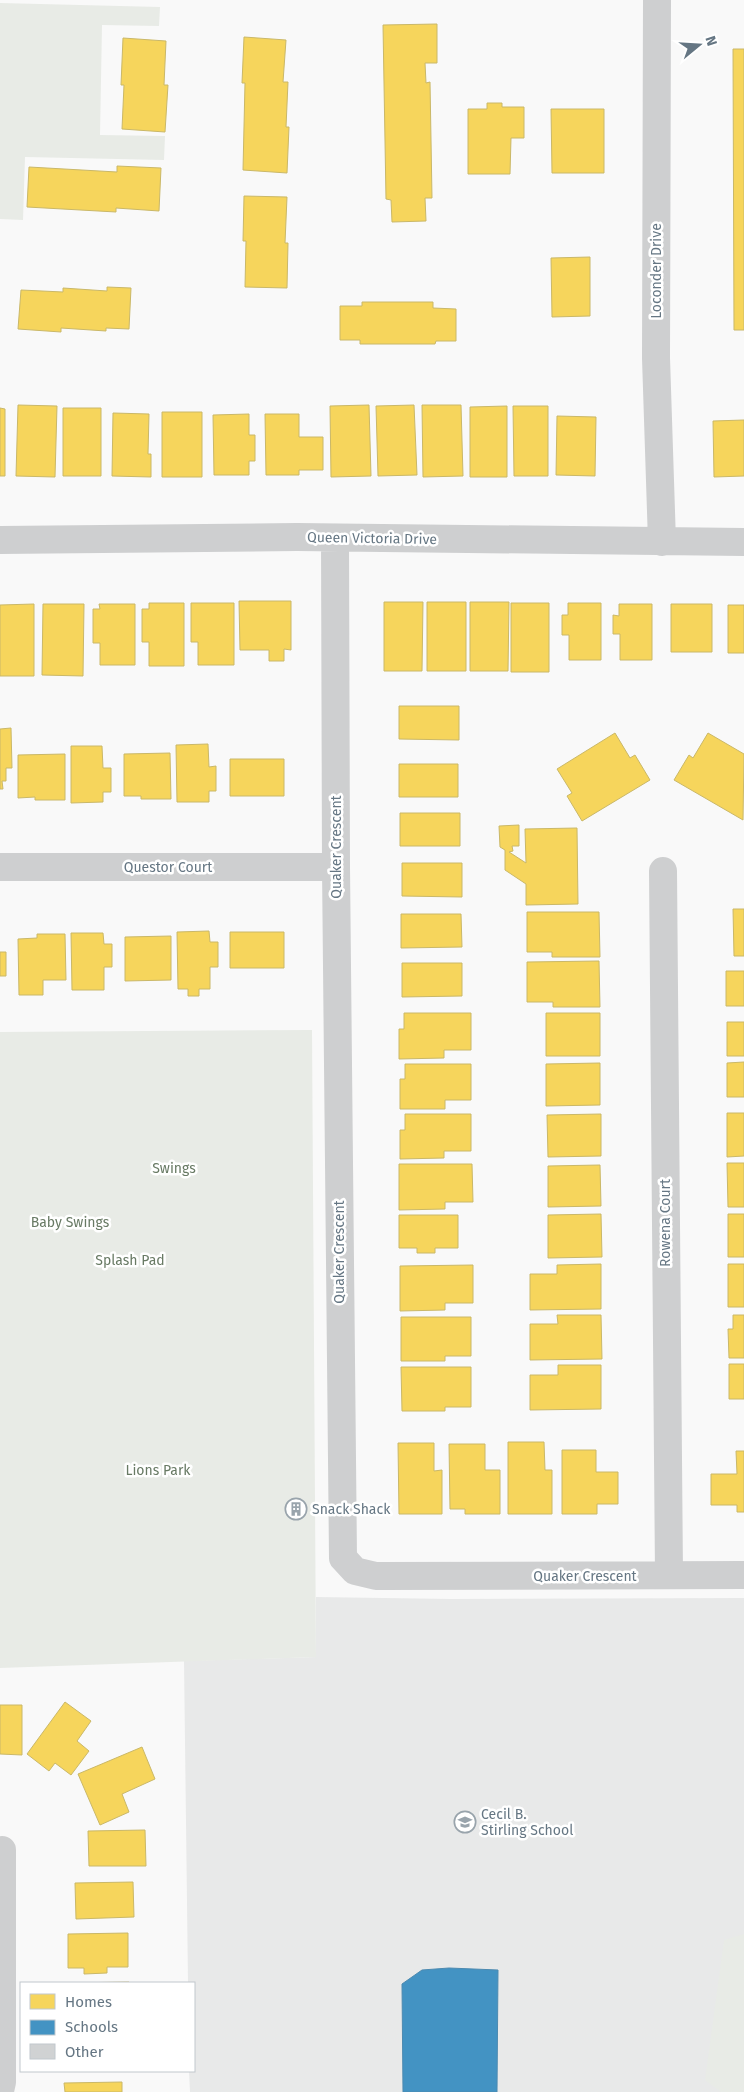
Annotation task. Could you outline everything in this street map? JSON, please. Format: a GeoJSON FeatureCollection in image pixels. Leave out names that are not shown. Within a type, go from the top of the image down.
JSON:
{"type":"FeatureCollection","features":[{"type":"Feature","properties":{"kind":"street","name":"Loconder Drive"},"geometry":{"type":"LineString","coordinates":[[657,0],[656,358],[662,542]]}},
{"type":"Feature","properties":{"kind":"street","name":"Queen Victoria Drive"},"geometry":{"type":"LineString","coordinates":[[0,540],[335,538],[744,542]]}},
{"type":"Feature","properties":{"kind":"street","name":"Quaker Crescent"},"geometry":{"type":"LineString","coordinates":[[335,538],[336,867],[343,1558],[355,1571],[376,1576],[744,1575]]}},
{"type":"Feature","properties":{"kind":"street","name":"Questor Court"},"geometry":{"type":"LineString","coordinates":[[0,867],[336,867]]}},
{"type":"Feature","properties":{"kind":"street","name":"Rowena Court"},"geometry":{"type":"LineString","coordinates":[[663,871],[669,1575]]}},
{"type":"Feature","properties":{"kind":"street"},"geometry":{"type":"LineString","coordinates":[[0,2091],[2,2082],[3,2018],[2,1850]]}},
{"type":"Feature","properties":{"kind":"shaded area","name":"Cecil B. Stirling School"},"geometry":{"type":"Polygon","coordinates":[[[316,1597],[451,1599],[744,1598],[744,2092],[190,2092],[189,2072],[195,2072],[195,1982],[188,1982],[184,1661],[316,1657],[316,1597]]]}},
{"type":"Feature","properties":{"kind":"green space"},"geometry":{"type":"Polygon","coordinates":[[[0,3],[160,7],[159,26],[102,25],[100,135],[165,136],[164,160],[25,157],[23,220],[0,219],[0,3]]]}},
{"type":"Feature","properties":{"kind":"green space","name":"Lions Park"},"geometry":{"type":"Polygon","coordinates":[[[312,1030],[316,1657],[0,1668],[0,1032],[312,1030]]]}},
{"type":"Feature","properties":{"kind":"green space"},"geometry":{"type":"Polygon","coordinates":[[[744,1934],[744,2092],[721,2092],[705,2080],[724,1940],[744,1934]]]}},
{"type":"Feature","properties":{"kind":"building: Homes"},"geometry":{"type":"Polygon","coordinates":[[[437,24],[437,63],[425,63],[426,83],[430,82],[432,198],[425,198],[426,221],[392,222],[391,200],[386,199],[383,25],[437,24]]]}},
{"type":"Feature","properties":{"kind":"building: Homes"},"geometry":{"type":"Polygon","coordinates":[[[244,37],[286,40],[283,82],[288,82],[286,127],[289,127],[287,173],[243,170],[245,83],[242,83],[244,37]]]}},
{"type":"Feature","properties":{"kind":"building: Homes"},"geometry":{"type":"Polygon","coordinates":[[[123,38],[166,41],[164,85],[168,85],[165,132],[122,129],[124,85],[121,85],[123,38]]]}},
{"type":"Feature","properties":{"kind":"building: Homes"},"geometry":{"type":"Polygon","coordinates":[[[733,49],[744,49],[744,330],[734,330],[733,49]]]}},
{"type":"Feature","properties":{"kind":"building: Homes"},"geometry":{"type":"Polygon","coordinates":[[[487,103],[502,103],[502,107],[524,107],[524,138],[511,138],[510,174],[468,174],[468,109],[487,109],[487,103]]]}},
{"type":"Feature","properties":{"kind":"building: Homes"},"geometry":{"type":"Polygon","coordinates":[[[551,109],[604,109],[604,173],[552,173],[551,109]]]}},
{"type":"Feature","properties":{"kind":"building: Homes"},"geometry":{"type":"Polygon","coordinates":[[[117,166],[161,168],[159,211],[116,208],[116,212],[27,207],[29,167],[117,172],[117,166]]]}},
{"type":"Feature","properties":{"kind":"building: Homes"},"geometry":{"type":"Polygon","coordinates":[[[244,196],[287,197],[285,243],[288,243],[287,288],[245,287],[246,241],[243,241],[244,196]]]}},
{"type":"Feature","properties":{"kind":"building: Homes"},"geometry":{"type":"Polygon","coordinates":[[[590,257],[590,316],[552,317],[551,258],[590,257]]]}},
{"type":"Feature","properties":{"kind":"building: Homes"},"geometry":{"type":"Polygon","coordinates":[[[107,287],[131,288],[129,329],[106,328],[106,331],[61,328],[61,332],[18,329],[21,290],[63,292],[63,288],[107,291],[107,287]]]}},
{"type":"Feature","properties":{"kind":"building: Homes"},"geometry":{"type":"Polygon","coordinates":[[[362,302],[433,302],[433,308],[456,309],[456,341],[436,341],[435,344],[360,344],[360,340],[340,340],[340,306],[362,306],[362,302]]]}},
{"type":"Feature","properties":{"kind":"building: Homes"},"geometry":{"type":"Polygon","coordinates":[[[18,405],[57,406],[55,477],[16,476],[18,405]]]}},
{"type":"Feature","properties":{"kind":"building: Homes"},"geometry":{"type":"Polygon","coordinates":[[[369,405],[371,476],[331,477],[330,406],[369,405]]]}},
{"type":"Feature","properties":{"kind":"building: Homes"},"geometry":{"type":"Polygon","coordinates":[[[414,405],[417,475],[378,476],[376,406],[414,405]]]}},
{"type":"Feature","properties":{"kind":"building: Homes"},"geometry":{"type":"Polygon","coordinates":[[[422,405],[461,405],[463,476],[423,477],[422,405]]]}},
{"type":"Feature","properties":{"kind":"building: Homes"},"geometry":{"type":"Polygon","coordinates":[[[507,406],[507,477],[470,477],[470,407],[507,406]]]}},
{"type":"Feature","properties":{"kind":"building: Homes"},"geometry":{"type":"Polygon","coordinates":[[[513,406],[548,406],[548,476],[514,476],[513,406]]]}},
{"type":"Feature","properties":{"kind":"building: Homes"},"geometry":{"type":"Polygon","coordinates":[[[0,408],[5,409],[5,476],[0,476],[0,408]]]}},
{"type":"Feature","properties":{"kind":"building: Homes"},"geometry":{"type":"Polygon","coordinates":[[[63,408],[101,408],[101,476],[63,476],[63,408]]]}},
{"type":"Feature","properties":{"kind":"building: Homes"},"geometry":{"type":"Polygon","coordinates":[[[162,412],[202,412],[202,477],[162,477],[162,412]]]}},
{"type":"Feature","properties":{"kind":"building: Homes"},"geometry":{"type":"Polygon","coordinates":[[[113,413],[149,414],[148,454],[151,454],[151,477],[112,476],[113,413]]]}},
{"type":"Feature","properties":{"kind":"building: Homes"},"geometry":{"type":"Polygon","coordinates":[[[249,414],[249,435],[255,435],[255,461],[249,461],[249,475],[214,475],[213,415],[249,414]]]}},
{"type":"Feature","properties":{"kind":"building: Homes"},"geometry":{"type":"Polygon","coordinates":[[[265,414],[299,414],[299,437],[323,437],[323,470],[299,470],[299,475],[266,475],[265,414]]]}},
{"type":"Feature","properties":{"kind":"building: Homes"},"geometry":{"type":"Polygon","coordinates":[[[557,416],[596,417],[595,476],[556,475],[557,416]]]}},
{"type":"Feature","properties":{"kind":"building: Homes"},"geometry":{"type":"Polygon","coordinates":[[[744,420],[744,476],[714,477],[713,421],[744,420]]]}},
{"type":"Feature","properties":{"kind":"building: Homes"},"geometry":{"type":"Polygon","coordinates":[[[239,601],[291,601],[291,650],[284,649],[284,661],[269,661],[269,650],[240,650],[239,601]]]}},
{"type":"Feature","properties":{"kind":"building: Homes"},"geometry":{"type":"Polygon","coordinates":[[[384,602],[423,602],[422,671],[384,671],[384,602]]]}},
{"type":"Feature","properties":{"kind":"building: Homes"},"geometry":{"type":"Polygon","coordinates":[[[427,602],[466,602],[466,671],[427,671],[427,602]]]}},
{"type":"Feature","properties":{"kind":"building: Homes"},"geometry":{"type":"Polygon","coordinates":[[[470,602],[509,602],[508,671],[470,671],[470,602]]]}},
{"type":"Feature","properties":{"kind":"building: Homes"},"geometry":{"type":"Polygon","coordinates":[[[149,603],[184,603],[184,666],[149,666],[149,642],[142,642],[142,609],[149,609],[149,603]]]}},
{"type":"Feature","properties":{"kind":"building: Homes"},"geometry":{"type":"Polygon","coordinates":[[[191,603],[234,603],[234,665],[198,665],[198,642],[191,642],[191,603]]]}},
{"type":"Feature","properties":{"kind":"building: Homes"},"geometry":{"type":"Polygon","coordinates":[[[511,603],[549,603],[549,672],[511,672],[511,603]]]}},
{"type":"Feature","properties":{"kind":"building: Homes"},"geometry":{"type":"Polygon","coordinates":[[[568,603],[601,603],[601,660],[569,660],[569,635],[562,635],[562,615],[568,615],[568,603]]]}},
{"type":"Feature","properties":{"kind":"building: Homes"},"geometry":{"type":"Polygon","coordinates":[[[34,604],[34,676],[0,676],[0,605],[34,604]]]}},
{"type":"Feature","properties":{"kind":"building: Homes"},"geometry":{"type":"Polygon","coordinates":[[[43,604],[84,604],[83,676],[42,675],[43,604]]]}},
{"type":"Feature","properties":{"kind":"building: Homes"},"geometry":{"type":"Polygon","coordinates":[[[99,604],[135,604],[135,665],[100,665],[100,643],[93,643],[93,609],[100,609],[99,604]]]}},
{"type":"Feature","properties":{"kind":"building: Homes"},"geometry":{"type":"Polygon","coordinates":[[[619,604],[652,604],[652,660],[620,660],[620,634],[613,634],[613,615],[619,616],[619,604]]]}},
{"type":"Feature","properties":{"kind":"building: Homes"},"geometry":{"type":"Polygon","coordinates":[[[671,604],[712,604],[712,652],[671,652],[671,604]]]}},
{"type":"Feature","properties":{"kind":"building: Homes"},"geometry":{"type":"Polygon","coordinates":[[[728,605],[744,605],[744,653],[728,653],[728,605]]]}},
{"type":"Feature","properties":{"kind":"building: Homes"},"geometry":{"type":"Polygon","coordinates":[[[399,706],[459,706],[459,740],[399,739],[399,706]]]}},
{"type":"Feature","properties":{"kind":"building: Homes"},"geometry":{"type":"Polygon","coordinates":[[[11,728],[12,768],[6,768],[6,781],[2,781],[3,789],[0,789],[0,729],[11,728]]]}},
{"type":"Feature","properties":{"kind":"building: Homes"},"geometry":{"type":"Polygon","coordinates":[[[615,733],[630,758],[635,755],[650,780],[582,821],[567,796],[572,793],[557,769],[615,733]]]}},
{"type":"Feature","properties":{"kind":"building: Homes"},"geometry":{"type":"Polygon","coordinates":[[[708,733],[744,754],[743,820],[674,780],[689,755],[693,758],[708,733]]]}},
{"type":"Feature","properties":{"kind":"building: Homes"},"geometry":{"type":"Polygon","coordinates":[[[208,744],[209,767],[216,766],[216,791],[209,791],[209,802],[177,802],[176,745],[208,744]]]}},
{"type":"Feature","properties":{"kind":"building: Homes"},"geometry":{"type":"Polygon","coordinates":[[[71,746],[102,746],[103,768],[111,768],[111,792],[103,792],[103,802],[71,803],[71,746]]]}},
{"type":"Feature","properties":{"kind":"building: Homes"},"geometry":{"type":"Polygon","coordinates":[[[170,753],[171,799],[141,799],[141,796],[124,796],[124,754],[170,753]]]}},
{"type":"Feature","properties":{"kind":"building: Homes"},"geometry":{"type":"Polygon","coordinates":[[[65,754],[65,800],[35,800],[35,797],[18,798],[18,755],[65,754]]]}},
{"type":"Feature","properties":{"kind":"building: Homes"},"geometry":{"type":"Polygon","coordinates":[[[230,759],[284,759],[284,796],[230,796],[230,759]]]}},
{"type":"Feature","properties":{"kind":"building: Homes"},"geometry":{"type":"Polygon","coordinates":[[[399,764],[458,764],[458,797],[399,797],[399,764]]]}},
{"type":"Feature","properties":{"kind":"building: Homes"},"geometry":{"type":"Polygon","coordinates":[[[400,813],[460,813],[460,846],[400,846],[400,813]]]}},
{"type":"Feature","properties":{"kind":"building: Homes"},"geometry":{"type":"Polygon","coordinates":[[[519,825],[519,846],[512,846],[513,851],[509,852],[526,863],[525,829],[577,828],[578,904],[526,905],[526,884],[505,870],[505,850],[500,847],[499,826],[519,825]]]}},
{"type":"Feature","properties":{"kind":"building: Homes"},"geometry":{"type":"Polygon","coordinates":[[[402,863],[462,863],[462,897],[402,896],[402,863]]]}},
{"type":"Feature","properties":{"kind":"building: Homes"},"geometry":{"type":"Polygon","coordinates":[[[733,909],[744,909],[744,956],[734,956],[733,909]]]}},
{"type":"Feature","properties":{"kind":"building: Homes"},"geometry":{"type":"Polygon","coordinates":[[[527,912],[599,912],[600,957],[552,957],[552,952],[527,952],[527,912]]]}},
{"type":"Feature","properties":{"kind":"building: Homes"},"geometry":{"type":"Polygon","coordinates":[[[401,914],[461,914],[462,947],[401,948],[401,914]]]}},
{"type":"Feature","properties":{"kind":"building: Homes"},"geometry":{"type":"Polygon","coordinates":[[[209,931],[210,942],[218,942],[218,967],[210,967],[210,989],[199,989],[199,996],[188,996],[188,989],[178,989],[177,932],[209,931]]]}},
{"type":"Feature","properties":{"kind":"building: Homes"},"geometry":{"type":"Polygon","coordinates":[[[230,932],[284,932],[284,968],[230,968],[230,932]]]}},
{"type":"Feature","properties":{"kind":"building: Homes"},"geometry":{"type":"Polygon","coordinates":[[[71,933],[103,933],[104,944],[112,944],[112,967],[104,967],[104,990],[72,990],[71,933]]]}},
{"type":"Feature","properties":{"kind":"building: Homes"},"geometry":{"type":"Polygon","coordinates":[[[37,934],[65,934],[66,980],[43,980],[43,995],[19,995],[18,939],[37,938],[37,934]]]}},
{"type":"Feature","properties":{"kind":"building: Homes"},"geometry":{"type":"Polygon","coordinates":[[[171,936],[171,980],[125,981],[125,937],[171,936]]]}},
{"type":"Feature","properties":{"kind":"building: Homes"},"geometry":{"type":"Polygon","coordinates":[[[0,952],[6,952],[6,976],[0,976],[0,952]]]}},
{"type":"Feature","properties":{"kind":"building: Homes"},"geometry":{"type":"Polygon","coordinates":[[[599,961],[600,1007],[553,1007],[553,1002],[527,1002],[527,962],[599,961]]]}},
{"type":"Feature","properties":{"kind":"building: Homes"},"geometry":{"type":"Polygon","coordinates":[[[402,963],[462,963],[462,996],[402,997],[402,963]]]}},
{"type":"Feature","properties":{"kind":"building: Homes"},"geometry":{"type":"Polygon","coordinates":[[[726,971],[744,971],[744,1006],[726,1006],[726,971]]]}},
{"type":"Feature","properties":{"kind":"building: Homes"},"geometry":{"type":"Polygon","coordinates":[[[404,1013],[471,1013],[471,1050],[444,1050],[444,1058],[399,1059],[399,1029],[404,1029],[404,1013]]]}},
{"type":"Feature","properties":{"kind":"building: Homes"},"geometry":{"type":"Polygon","coordinates":[[[546,1013],[600,1013],[600,1056],[546,1056],[546,1013]]]}},
{"type":"Feature","properties":{"kind":"building: Homes"},"geometry":{"type":"Polygon","coordinates":[[[727,1022],[744,1022],[744,1056],[727,1056],[727,1022]]]}},
{"type":"Feature","properties":{"kind":"building: Homes"},"geometry":{"type":"Polygon","coordinates":[[[744,1062],[744,1097],[727,1097],[727,1063],[744,1062]]]}},
{"type":"Feature","properties":{"kind":"building: Homes"},"geometry":{"type":"Polygon","coordinates":[[[600,1063],[600,1105],[546,1106],[546,1064],[600,1063]]]}},
{"type":"Feature","properties":{"kind":"building: Homes"},"geometry":{"type":"Polygon","coordinates":[[[405,1064],[471,1064],[471,1100],[445,1100],[445,1109],[400,1109],[400,1079],[405,1079],[405,1064]]]}},
{"type":"Feature","properties":{"kind":"building: Homes"},"geometry":{"type":"Polygon","coordinates":[[[727,1113],[744,1113],[744,1156],[727,1157],[727,1113]]]}},
{"type":"Feature","properties":{"kind":"building: Homes"},"geometry":{"type":"Polygon","coordinates":[[[405,1114],[471,1114],[471,1151],[444,1151],[444,1158],[400,1159],[400,1130],[405,1130],[405,1114]]]}},
{"type":"Feature","properties":{"kind":"building: Homes"},"geometry":{"type":"Polygon","coordinates":[[[601,1114],[601,1156],[548,1157],[547,1115],[601,1114]]]}},
{"type":"Feature","properties":{"kind":"building: Homes"},"geometry":{"type":"Polygon","coordinates":[[[727,1163],[744,1163],[744,1207],[728,1207],[727,1163]]]}},
{"type":"Feature","properties":{"kind":"building: Homes"},"geometry":{"type":"Polygon","coordinates":[[[399,1164],[472,1164],[473,1202],[445,1202],[445,1209],[399,1210],[399,1164]]]}},
{"type":"Feature","properties":{"kind":"building: Homes"},"geometry":{"type":"Polygon","coordinates":[[[600,1165],[601,1206],[548,1207],[548,1166],[600,1165]]]}},
{"type":"Feature","properties":{"kind":"building: Homes"},"geometry":{"type":"Polygon","coordinates":[[[601,1214],[602,1257],[548,1258],[548,1215],[601,1214]]]}},
{"type":"Feature","properties":{"kind":"building: Homes"},"geometry":{"type":"Polygon","coordinates":[[[728,1214],[744,1214],[744,1257],[728,1257],[728,1214]]]}},
{"type":"Feature","properties":{"kind":"building: Homes"},"geometry":{"type":"Polygon","coordinates":[[[399,1215],[458,1215],[458,1248],[435,1248],[435,1253],[417,1253],[417,1248],[399,1248],[399,1215]]]}},
{"type":"Feature","properties":{"kind":"building: Homes"},"geometry":{"type":"Polygon","coordinates":[[[601,1264],[601,1309],[530,1310],[530,1274],[557,1274],[557,1265],[601,1264]]]}},
{"type":"Feature","properties":{"kind":"building: Homes"},"geometry":{"type":"Polygon","coordinates":[[[728,1264],[744,1264],[744,1307],[728,1307],[728,1264]]]}},
{"type":"Feature","properties":{"kind":"building: Homes"},"geometry":{"type":"Polygon","coordinates":[[[473,1265],[473,1303],[445,1303],[445,1310],[400,1311],[400,1266],[473,1265]]]}},
{"type":"Feature","properties":{"kind":"building: Homes"},"geometry":{"type":"Polygon","coordinates":[[[557,1315],[601,1315],[602,1359],[530,1360],[530,1324],[558,1324],[557,1315]]]}},
{"type":"Feature","properties":{"kind":"building: Homes"},"geometry":{"type":"Polygon","coordinates":[[[733,1315],[744,1315],[744,1358],[729,1358],[728,1329],[733,1329],[733,1315]]]}},
{"type":"Feature","properties":{"kind":"building: Homes"},"geometry":{"type":"Polygon","coordinates":[[[401,1317],[471,1317],[471,1356],[445,1356],[445,1361],[401,1361],[401,1317]]]}},
{"type":"Feature","properties":{"kind":"building: Homes"},"geometry":{"type":"Polygon","coordinates":[[[729,1364],[744,1364],[744,1399],[729,1399],[729,1364]]]}},
{"type":"Feature","properties":{"kind":"building: Homes"},"geometry":{"type":"Polygon","coordinates":[[[558,1365],[601,1365],[601,1409],[530,1410],[530,1375],[558,1375],[558,1365]]]}},
{"type":"Feature","properties":{"kind":"building: Homes"},"geometry":{"type":"Polygon","coordinates":[[[401,1367],[471,1367],[471,1407],[445,1407],[445,1411],[402,1411],[401,1367]]]}},
{"type":"Feature","properties":{"kind":"building: Homes"},"geometry":{"type":"Polygon","coordinates":[[[508,1442],[544,1442],[545,1470],[552,1470],[552,1514],[508,1514],[508,1442]]]}},
{"type":"Feature","properties":{"kind":"building: Homes"},"geometry":{"type":"Polygon","coordinates":[[[398,1443],[434,1443],[434,1471],[442,1470],[442,1514],[399,1514],[398,1443]]]}},
{"type":"Feature","properties":{"kind":"building: Homes"},"geometry":{"type":"Polygon","coordinates":[[[449,1444],[485,1444],[485,1470],[500,1470],[500,1514],[465,1514],[465,1509],[450,1509],[449,1444]]]}},
{"type":"Feature","properties":{"kind":"building: Homes"},"geometry":{"type":"Polygon","coordinates":[[[562,1450],[596,1450],[596,1472],[618,1472],[618,1504],[597,1504],[597,1514],[562,1514],[562,1450]]]}},
{"type":"Feature","properties":{"kind":"building: Homes"},"geometry":{"type":"Polygon","coordinates":[[[736,1451],[744,1451],[744,1512],[737,1512],[737,1505],[711,1505],[711,1474],[737,1474],[736,1451]]]}},
{"type":"Feature","properties":{"kind":"building: Homes"},"geometry":{"type":"Polygon","coordinates":[[[65,1702],[91,1721],[77,1741],[89,1751],[71,1775],[55,1763],[49,1771],[27,1754],[65,1702]]]}},
{"type":"Feature","properties":{"kind":"building: Homes"},"geometry":{"type":"Polygon","coordinates":[[[0,1705],[22,1705],[22,1755],[0,1754],[0,1705]]]}},
{"type":"Feature","properties":{"kind":"building: Homes"},"geometry":{"type":"Polygon","coordinates":[[[142,1747],[155,1779],[122,1794],[129,1812],[100,1825],[78,1774],[142,1747]]]}},
{"type":"Feature","properties":{"kind":"building: Homes"},"geometry":{"type":"Polygon","coordinates":[[[145,1830],[146,1866],[89,1866],[88,1831],[145,1830]]]}},
{"type":"Feature","properties":{"kind":"building: Homes"},"geometry":{"type":"Polygon","coordinates":[[[133,1882],[134,1917],[76,1919],[75,1883],[133,1882]]]}},
{"type":"Feature","properties":{"kind":"building: Homes"},"geometry":{"type":"Polygon","coordinates":[[[128,1933],[128,1967],[107,1967],[107,1973],[84,1974],[84,1968],[68,1968],[68,1934],[128,1933]]]}},
{"type":"Feature","properties":{"kind":"building: Homes"},"geometry":{"type":"Polygon","coordinates":[[[122,2082],[122,2092],[65,2092],[64,2083],[122,2082]]]}},
{"type":"Feature","properties":{"kind":"building: Schools"},"geometry":{"type":"Polygon","coordinates":[[[449,1968],[498,1970],[497,2092],[403,2092],[402,1984],[422,1970],[449,1968]]]}},
{"type":"Feature","properties":{"kind":"building: Other","name":"Snack Shack"},"geometry":{"type":"Polygon","coordinates":[[[287,1503],[304,1503],[304,1515],[287,1515],[287,1503]]]}},
{"type":"Feature","properties":{"kind":"place","name":"Snack Shack"},"geometry":{"type":"Point","coordinates":[296,1509]}},
{"type":"Feature","properties":{"kind":"place","name":"Cecil B. Stirling School"},"geometry":{"type":"Point","coordinates":[465,1822]}},
{"type":"Feature","properties":{"kind":"park label","name":"Swings"},"geometry":{"type":"Point","coordinates":[174,1168]}},
{"type":"Feature","properties":{"kind":"park label","name":"Baby Swings"},"geometry":{"type":"Point","coordinates":[70,1222]}},
{"type":"Feature","properties":{"kind":"park label","name":"Splash Pad"},"geometry":{"type":"Point","coordinates":[130,1260]}}]}
